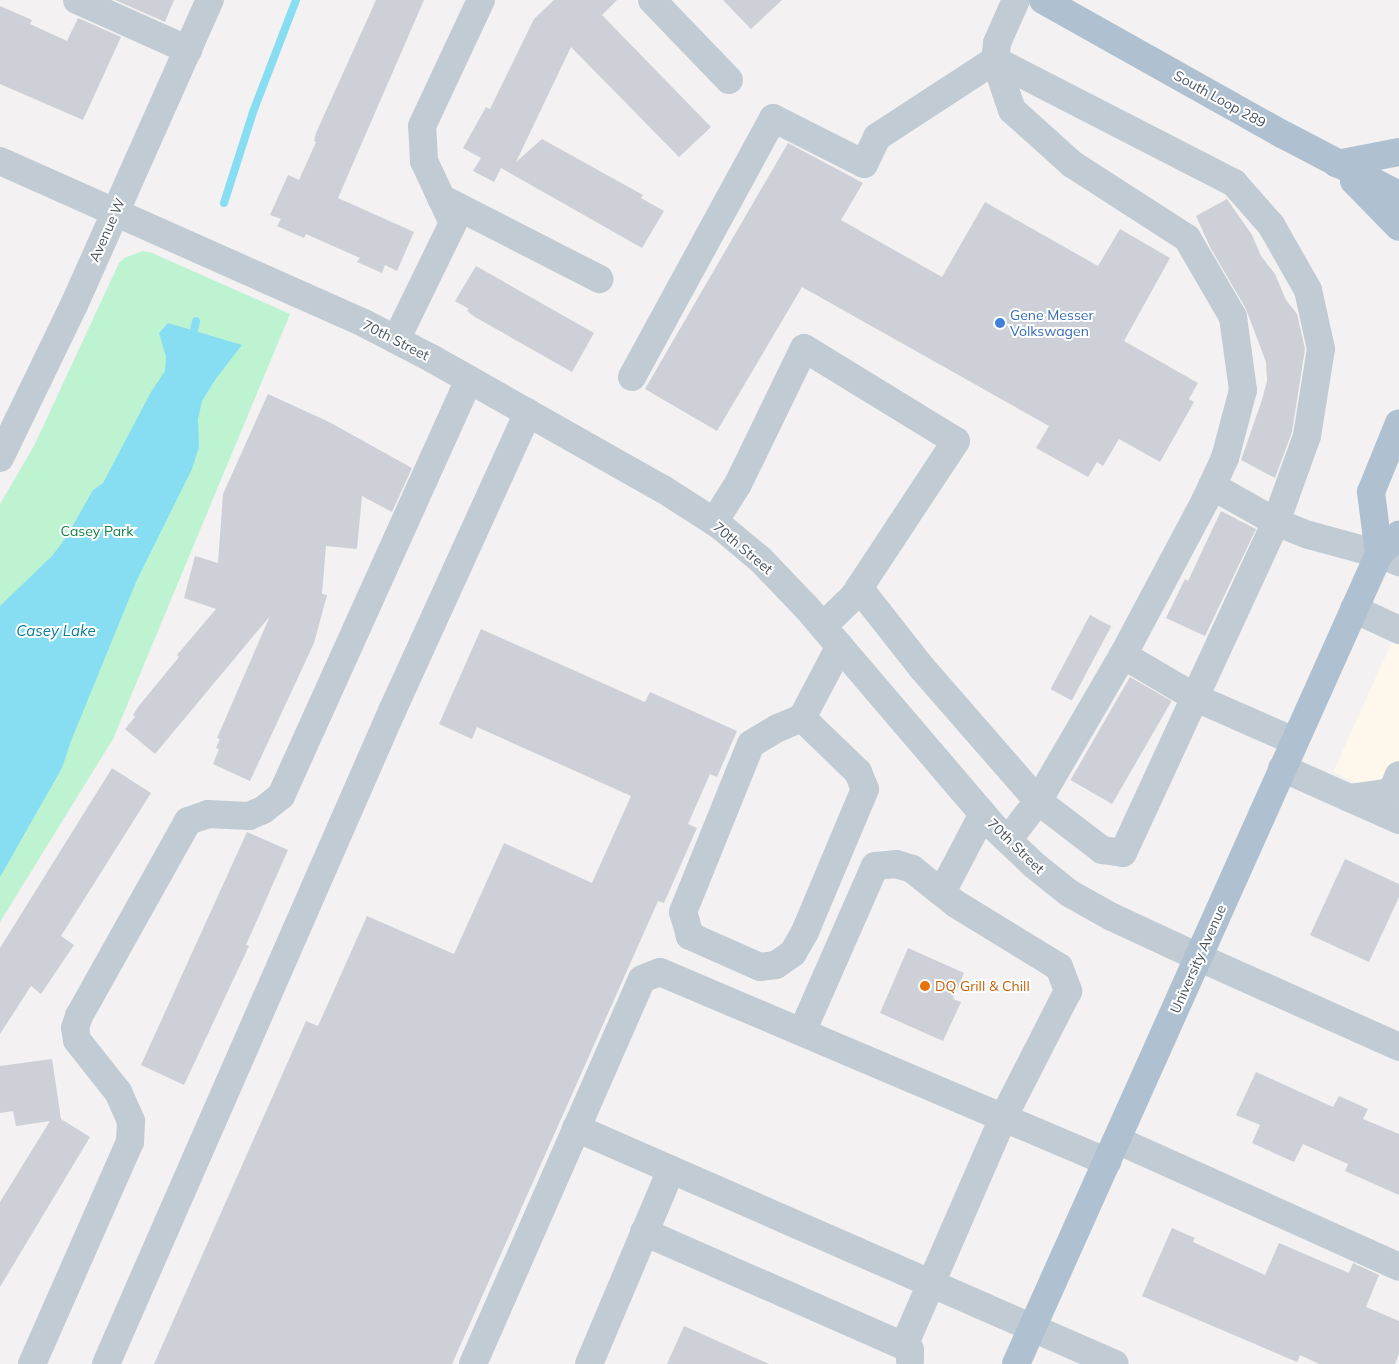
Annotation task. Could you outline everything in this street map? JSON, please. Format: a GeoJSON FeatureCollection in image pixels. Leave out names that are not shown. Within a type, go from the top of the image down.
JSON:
{"type":"FeatureCollection","features":[{"type":"Feature","properties":{"kind":"main road","name":"South Loop 289"},"geometry":{"type":"LineString","coordinates":[[1043,0],[1337,164],[1399,195]]}},
{"type":"Feature","properties":{"kind":"main road"},"geometry":{"type":"LineString","coordinates":[[1337,164],[1399,152]]}},
{"type":"Feature","properties":{"kind":"main road"},"geometry":{"type":"LineString","coordinates":[[1337,164],[1399,227]]}},
{"type":"Feature","properties":{"kind":"main road"},"geometry":{"type":"LineString","coordinates":[[1389,558],[1371,492],[1399,423]]}},
{"type":"Feature","properties":{"kind":"main road","name":"University Avenue"},"geometry":{"type":"LineString","coordinates":[[1016,1364],[1354,609],[1389,558],[1399,535]]}},
{"type":"Feature","properties":{"kind":"street"},"geometry":{"type":"LineString","coordinates":[[77,0],[188,50]]}},
{"type":"Feature","properties":{"kind":"street","name":"Avenue W"},"geometry":{"type":"LineString","coordinates":[[0,458],[116,212],[210,0]]}},
{"type":"Feature","properties":{"kind":"street"},"geometry":{"type":"LineString","coordinates":[[396,340],[453,223],[424,161],[422,126],[482,0]]}},
{"type":"Feature","properties":{"kind":"street"},"geometry":{"type":"LineString","coordinates":[[652,0],[728,80]]}},
{"type":"Feature","properties":{"kind":"street"},"geometry":{"type":"LineString","coordinates":[[1008,840],[1038,801],[1123,656],[1212,486],[1225,458],[1243,390],[1233,317],[1188,238],[1072,164],[1012,110],[995,60],[997,42],[1016,0]]}},
{"type":"Feature","properties":{"kind":"street"},"geometry":{"type":"LineString","coordinates":[[632,377],[773,118],[864,164],[877,137],[995,60]]}},
{"type":"Feature","properties":{"kind":"street"},"geometry":{"type":"LineString","coordinates":[[859,588],[922,668],[1038,801],[1102,850],[1123,853],[1276,522],[1307,436],[1321,349],[1308,290],[1271,225],[1234,183],[995,60]]}},
{"type":"Feature","properties":{"kind":"street","name":"70th Street"},"geometry":{"type":"LineString","coordinates":[[0,160],[362,322],[469,379],[663,489],[714,522],[760,559],[840,646],[983,814],[1034,865],[1069,893],[1112,917],[1198,958],[1399,1047]]}},
{"type":"Feature","properties":{"kind":"street"},"geometry":{"type":"LineString","coordinates":[[441,198],[600,279]]}},
{"type":"Feature","properties":{"kind":"street"},"geometry":{"type":"LineString","coordinates":[[714,522],[738,484],[804,348],[956,441],[853,597],[822,626]]}},
{"type":"Feature","properties":{"kind":"street"},"geometry":{"type":"LineString","coordinates":[[32,1364],[130,1142],[131,1121],[118,1092],[76,1040],[75,1028],[79,1016],[188,820],[208,814],[248,816],[263,810],[281,796],[469,379]]}},
{"type":"Feature","properties":{"kind":"street"},"geometry":{"type":"LineString","coordinates":[[106,1364],[392,711],[528,413]]}},
{"type":"Feature","properties":{"kind":"street"},"geometry":{"type":"LineString","coordinates":[[1212,486],[1276,522],[1309,535],[1389,558]]}},
{"type":"Feature","properties":{"kind":"street"},"geometry":{"type":"LineString","coordinates":[[1354,609],[1399,630]]}},
{"type":"Feature","properties":{"kind":"street"},"geometry":{"type":"LineString","coordinates":[[802,718],[858,772],[865,789],[805,932],[793,953],[776,965],[760,967],[690,936],[683,912],[751,744],[778,728],[802,718],[840,646]]}},
{"type":"Feature","properties":{"kind":"street"},"geometry":{"type":"LineString","coordinates":[[1123,656],[1196,698],[1294,741]]}},
{"type":"Feature","properties":{"kind":"street"},"geometry":{"type":"LineString","coordinates":[[1282,768],[1399,820]]}},
{"type":"Feature","properties":{"kind":"street"},"geometry":{"type":"LineString","coordinates":[[1349,798],[1397,789]]}},
{"type":"Feature","properties":{"kind":"street"},"geometry":{"type":"LineString","coordinates":[[942,892],[983,814]]}},
{"type":"Feature","properties":{"kind":"street"},"geometry":{"type":"LineString","coordinates":[[644,1232],[906,1355],[931,1284],[1003,1118],[1068,991],[1059,967],[942,892],[912,869],[896,864],[875,866],[802,1032]]}},
{"type":"Feature","properties":{"kind":"street"},"geometry":{"type":"LineString","coordinates":[[473,1364],[642,978],[660,972],[1003,1118],[1112,1151],[1399,1268]]}},
{"type":"Feature","properties":{"kind":"street"},"geometry":{"type":"LineString","coordinates":[[576,1128],[1115,1364]]}},
{"type":"Feature","properties":{"kind":"street"},"geometry":{"type":"LineString","coordinates":[[589,1364],[671,1170]]}},
{"type":"Feature","properties":{"kind":"shaded area"},"geometry":{"type":"Polygon","coordinates":[[[1399,626],[1399,802],[1333,772],[1399,626]]]}},
{"type":"Feature","properties":{"kind":"green space","name":"Casey Park"},"geometry":{"type":"Polygon","coordinates":[[[143,251],[152,253],[290,314],[113,739],[0,922],[0,504],[34,446],[119,263],[124,258],[143,251]]]}},
{"type":"Feature","properties":{"kind":"water","name":"Casey Lake"},"geometry":{"type":"Polygon","coordinates":[[[168,323],[242,345],[215,380],[202,401],[198,419],[199,447],[192,469],[136,582],[71,741],[62,768],[0,877],[0,606],[52,556],[67,536],[93,490],[103,483],[151,392],[165,371],[166,357],[159,333],[168,323]]]}},
{"type":"Feature","properties":{"kind":"building"},"geometry":{"type":"Polygon","coordinates":[[[115,0],[174,0],[165,22],[115,0]]]}},
{"type":"Feature","properties":{"kind":"building"},"geometry":{"type":"Polygon","coordinates":[[[376,0],[424,0],[338,198],[414,232],[397,271],[385,265],[382,273],[357,262],[360,258],[306,234],[304,238],[277,226],[281,219],[270,215],[288,175],[299,180],[316,142],[314,141],[316,133],[376,0]]]}},
{"type":"Feature","properties":{"kind":"building"},"geometry":{"type":"Polygon","coordinates":[[[554,0],[617,0],[602,15],[711,127],[679,157],[571,47],[516,162],[542,139],[643,195],[641,198],[664,211],[642,248],[501,168],[494,182],[473,171],[481,158],[463,148],[486,107],[490,109],[534,19],[554,0]]]}},
{"type":"Feature","properties":{"kind":"building"},"geometry":{"type":"Polygon","coordinates":[[[723,0],[782,0],[751,29],[723,0]]]}},
{"type":"Feature","properties":{"kind":"building"},"geometry":{"type":"Polygon","coordinates":[[[0,6],[32,20],[30,24],[67,41],[78,18],[121,37],[83,120],[0,84],[0,6]]]}},
{"type":"Feature","properties":{"kind":"building","name":"Gene Messer Volkswagen"},"geometry":{"type":"Polygon","coordinates":[[[788,143],[863,183],[841,220],[942,277],[985,202],[1098,266],[1120,229],[1170,258],[1124,341],[1198,383],[1189,399],[1194,402],[1160,462],[1119,439],[1103,466],[1097,462],[1088,477],[1036,448],[1049,426],[802,287],[717,431],[645,389],[788,143]]]}},
{"type":"Feature","properties":{"kind":"building"},"geometry":{"type":"Polygon","coordinates":[[[1227,199],[1252,235],[1261,256],[1275,274],[1286,300],[1297,314],[1305,349],[1292,432],[1275,478],[1241,460],[1267,381],[1266,362],[1246,309],[1210,247],[1196,216],[1227,199]]]}},
{"type":"Feature","properties":{"kind":"building"},"geometry":{"type":"Polygon","coordinates":[[[476,266],[594,333],[572,372],[475,317],[467,311],[469,309],[455,301],[476,266]]]}},
{"type":"Feature","properties":{"kind":"building"},"geometry":{"type":"Polygon","coordinates":[[[268,394],[329,422],[412,468],[392,512],[362,496],[357,549],[326,546],[322,594],[327,595],[314,643],[250,781],[213,764],[219,749],[216,748],[220,739],[217,738],[270,616],[155,754],[125,729],[135,717],[133,715],[138,707],[179,657],[177,655],[216,609],[184,598],[195,556],[218,563],[223,494],[268,394]]]}},
{"type":"Feature","properties":{"kind":"building"},"geometry":{"type":"Polygon","coordinates":[[[1221,511],[1256,529],[1205,636],[1166,618],[1185,579],[1188,581],[1221,511]]]}},
{"type":"Feature","properties":{"kind":"building"},"geometry":{"type":"Polygon","coordinates":[[[1090,615],[1111,626],[1072,700],[1051,689],[1090,615]]]}},
{"type":"Feature","properties":{"kind":"building"},"geometry":{"type":"Polygon","coordinates":[[[481,629],[645,702],[650,692],[737,731],[717,777],[710,774],[688,824],[697,828],[664,903],[658,901],[452,1364],[154,1364],[306,1021],[318,1026],[367,916],[454,954],[504,843],[592,883],[631,796],[477,727],[472,739],[439,724],[481,629]]]}},
{"type":"Feature","properties":{"kind":"building"},"geometry":{"type":"Polygon","coordinates":[[[1130,677],[1172,701],[1112,804],[1070,780],[1130,677]]]}},
{"type":"Feature","properties":{"kind":"building"},"geometry":{"type":"Polygon","coordinates":[[[112,768],[151,793],[61,936],[74,945],[41,994],[31,986],[0,1034],[0,948],[112,768]]]}},
{"type":"Feature","properties":{"kind":"building"},"geometry":{"type":"Polygon","coordinates":[[[247,832],[288,850],[246,945],[249,946],[184,1085],[141,1065],[247,832]]]}},
{"type":"Feature","properties":{"kind":"building"},"geometry":{"type":"Polygon","coordinates":[[[1345,859],[1399,884],[1399,897],[1369,962],[1310,935],[1345,859]]]}},
{"type":"Feature","properties":{"kind":"building","name":"DQ Grill & Chill"},"geometry":{"type":"Polygon","coordinates":[[[908,948],[964,973],[953,999],[961,1002],[943,1041],[880,1013],[908,948]]]}},
{"type":"Feature","properties":{"kind":"building"},"geometry":{"type":"Polygon","coordinates":[[[52,1059],[61,1119],[90,1137],[0,1287],[0,1202],[50,1121],[16,1126],[13,1111],[0,1113],[0,1066],[52,1059]]]}},
{"type":"Feature","properties":{"kind":"building"},"geometry":{"type":"Polygon","coordinates":[[[1256,1072],[1333,1107],[1339,1096],[1368,1109],[1363,1119],[1399,1134],[1399,1195],[1345,1171],[1348,1164],[1303,1144],[1294,1162],[1252,1143],[1260,1125],[1236,1115],[1256,1072]]]}},
{"type":"Feature","properties":{"kind":"building"},"geometry":{"type":"Polygon","coordinates":[[[1172,1228],[1195,1238],[1193,1242],[1265,1275],[1279,1243],[1349,1273],[1353,1263],[1379,1275],[1366,1307],[1399,1321],[1399,1354],[1395,1364],[1319,1364],[1300,1355],[1297,1362],[1142,1296],[1172,1228]]]}},
{"type":"Feature","properties":{"kind":"building"},"geometry":{"type":"Polygon","coordinates":[[[684,1326],[769,1364],[667,1364],[684,1326]]]}},
{"type":"Feature","properties":{"kind":"waterway"},"geometry":{"type":"LineString","coordinates":[[224,203],[253,112],[296,0]]}},
{"type":"Feature","properties":{"kind":"waterway"},"geometry":{"type":"LineString","coordinates":[[194,330],[196,321]]}},
{"type":"Feature","properties":{"kind":"place","name":"Gene Messer Volkswagen"},"geometry":{"type":"Point","coordinates":[1000,323]}},
{"type":"Feature","properties":{"kind":"place","name":"DQ Grill & Chill"},"geometry":{"type":"Point","coordinates":[925,986]}}]}
